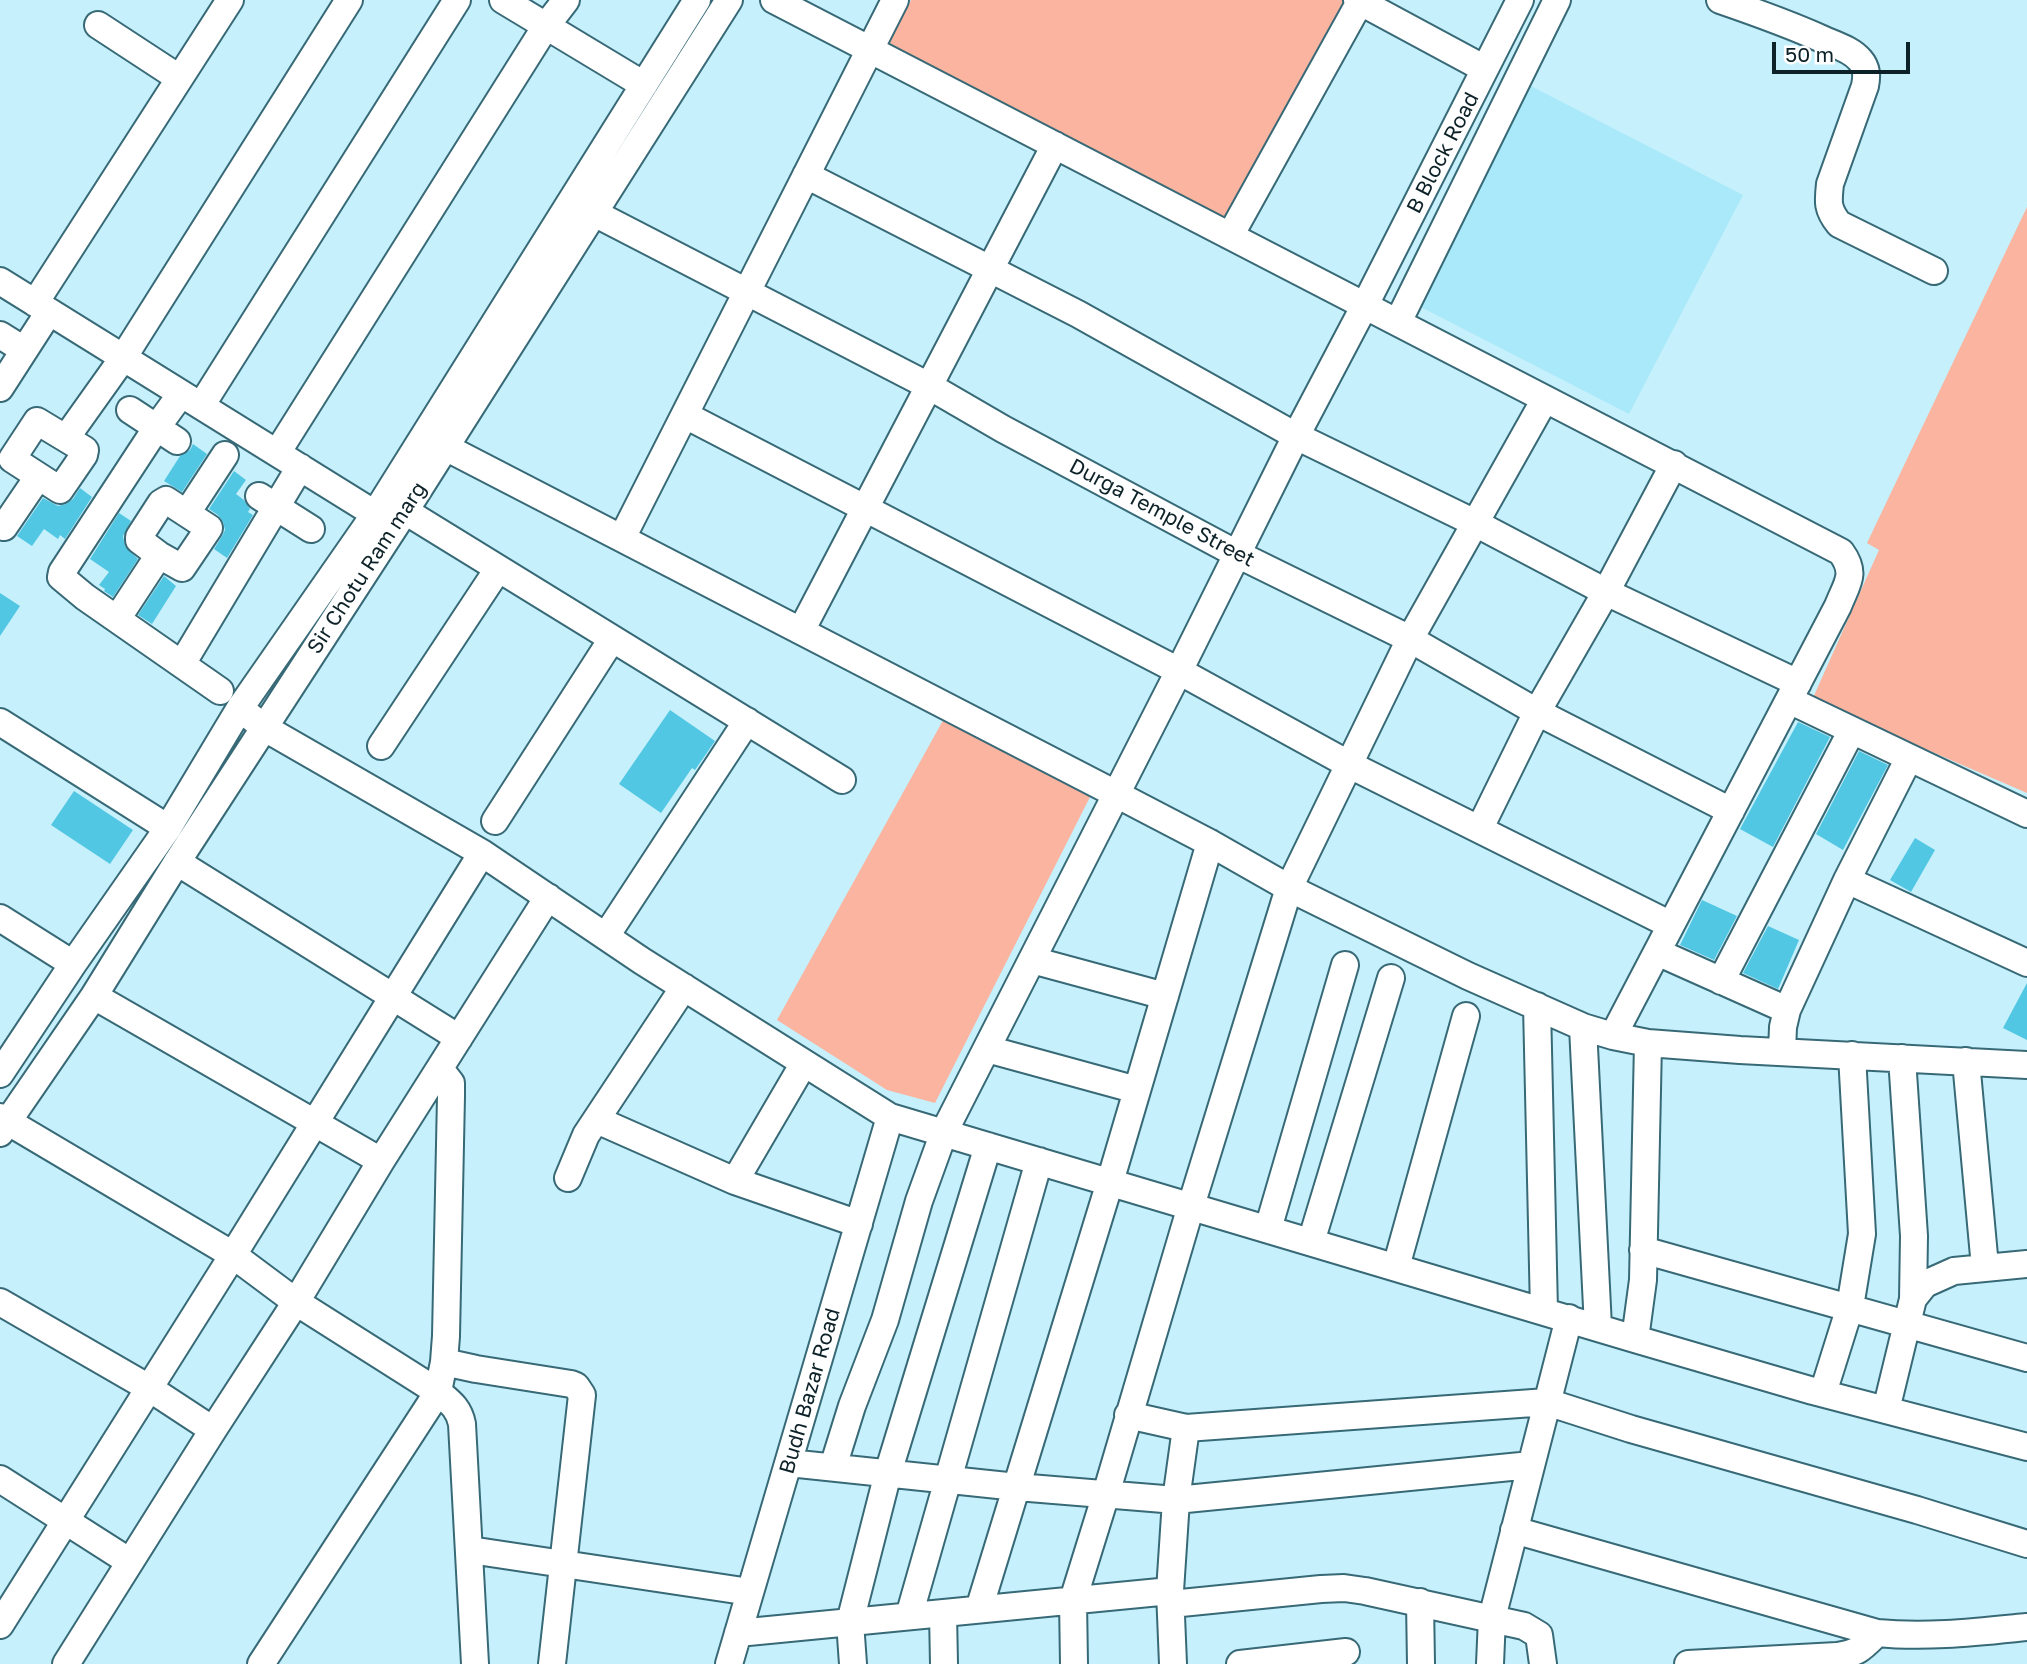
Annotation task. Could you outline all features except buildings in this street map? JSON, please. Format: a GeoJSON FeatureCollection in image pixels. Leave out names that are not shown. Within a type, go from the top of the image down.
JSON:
{"type":"FeatureCollection","features":[{"type":"Feature","properties":{"kind":"street"},"geometry":{"type":"LineString","coordinates":[[0,388],[24,350],[42,307],[179,78],[230,0]]}},
{"type":"Feature","properties":{"kind":"street"},"geometry":{"type":"LineString","coordinates":[[66,438],[110,391],[122,358],[349,0]]}},
{"type":"Feature","properties":{"kind":"street"},"geometry":{"type":"LineString","coordinates":[[220,691],[62,580],[61,574],[191,400],[457,0]]}},
{"type":"Feature","properties":{"kind":"street"},"geometry":{"type":"LineString","coordinates":[[503,0],[644,85]]}},
{"type":"Feature","properties":{"kind":"street"},"geometry":{"type":"LineString","coordinates":[[277,453],[546,26],[566,0]]}},
{"type":"Feature","properties":{"kind":"street","name":"Sir Chotu Ram marg"},"geometry":{"type":"LineString","coordinates":[[0,1074],[168,828],[240,708],[375,514],[697,0]]}},
{"type":"Feature","properties":{"kind":"street","name":"Sir Chotu Ram marg"},"geometry":{"type":"LineString","coordinates":[[2,1124],[94,996],[263,727],[405,511],[729,0]]}},
{"type":"Feature","properties":{"kind":"street"},"geometry":{"type":"LineString","coordinates":[[774,0],[1841,552],[1851,572],[1838,606],[1613,1036]]}},
{"type":"Feature","properties":{"kind":"street"},"geometry":{"type":"LineString","coordinates":[[622,538],[895,0]]}},
{"type":"Feature","properties":{"kind":"street","name":"B Block Road"},"geometry":{"type":"LineString","coordinates":[[833,1467],[852,1406],[885,1320],[919,1201],[944,1132],[1520,0]]}},
{"type":"Feature","properties":{"kind":"street"},"geometry":{"type":"LineString","coordinates":[[1398,322],[1557,0]]}},
{"type":"Feature","properties":{"kind":"street"},"geometry":{"type":"LineString","coordinates":[[1720,0],[1786,23],[1859,58],[1867,75],[1865,86],[1830,184],[1830,213],[1847,229],[1934,271]]}},
{"type":"Feature","properties":{"kind":"street"},"geometry":{"type":"LineString","coordinates":[[1230,236],[1359,1],[1485,69]]}},
{"type":"Feature","properties":{"kind":"street"},"geometry":{"type":"LineString","coordinates":[[98,24],[179,78]]}},
{"type":"Feature","properties":{"kind":"street"},"geometry":{"type":"LineString","coordinates":[[801,631],[1055,145]]}},
{"type":"Feature","properties":{"kind":"street"},"geometry":{"type":"LineString","coordinates":[[806,175],[1078,314],[1296,436],[1475,523],[1793,691],[1852,730],[2027,814]]}},
{"type":"Feature","properties":{"kind":"street","name":"Durga Temple Street"},"geometry":{"type":"LineString","coordinates":[[594,213],[929,386],[1003,429],[1237,554],[1410,639],[1537,712],[1731,811]]}},
{"type":"Feature","properties":{"kind":"street"},"geometry":{"type":"LineString","coordinates":[[0,281],[375,514]]}},
{"type":"Feature","properties":{"kind":"street"},"geometry":{"type":"LineString","coordinates":[[0,334],[24,350]]}},
{"type":"Feature","properties":{"kind":"street"},"geometry":{"type":"LineString","coordinates":[[110,391],[167,434]]}},
{"type":"Feature","properties":{"kind":"street"},"geometry":{"type":"LineString","coordinates":[[1074,1664],[1073,1600],[1289,888],[1410,639],[1545,399]]}},
{"type":"Feature","properties":{"kind":"street"},"geometry":{"type":"LineString","coordinates":[[685,415],[1179,671],[1350,765],[1671,925]]}},
{"type":"Feature","properties":{"kind":"street"},"geometry":{"type":"LineString","coordinates":[[39,421],[85,449],[85,452],[62,488],[58,490],[38,477],[12,459],[35,422],[39,421]]}},
{"type":"Feature","properties":{"kind":"street"},"geometry":{"type":"LineString","coordinates":[[445,447],[1116,794],[1289,888],[1468,976],[1583,1027],[1648,1043],[2027,1065]]}},
{"type":"Feature","properties":{"kind":"street"},"geometry":{"type":"LineString","coordinates":[[187,513],[225,456]]}},
{"type":"Feature","properties":{"kind":"street"},"geometry":{"type":"LineString","coordinates":[[1480,828],[1537,712],[1606,592],[1674,464]]}},
{"type":"Feature","properties":{"kind":"street"},"geometry":{"type":"LineString","coordinates":[[182,664],[267,502],[300,467]]}},
{"type":"Feature","properties":{"kind":"street"},"geometry":{"type":"LineString","coordinates":[[4,527],[38,477]]}},
{"type":"Feature","properties":{"kind":"street"},"geometry":{"type":"LineString","coordinates":[[166,500],[187,513],[209,527],[184,567],[180,568],[140,542],[139,537],[166,500]]}},
{"type":"Feature","properties":{"kind":"street"},"geometry":{"type":"LineString","coordinates":[[267,502],[311,528]]}},
{"type":"Feature","properties":{"kind":"street"},"geometry":{"type":"LineString","coordinates":[[405,511],[842,780]]}},
{"type":"Feature","properties":{"kind":"street"},"geometry":{"type":"LineString","coordinates":[[117,619],[159,555]]}},
{"type":"Feature","properties":{"kind":"street"},"geometry":{"type":"LineString","coordinates":[[381,746],[498,569]]}},
{"type":"Feature","properties":{"kind":"street"},"geometry":{"type":"LineString","coordinates":[[495,821],[612,639]]}},
{"type":"Feature","properties":{"kind":"street"},"geometry":{"type":"LineString","coordinates":[[240,708],[263,727],[482,853],[684,987],[890,1117],[1635,1339],[2027,1447]]}},
{"type":"Feature","properties":{"kind":"street"},"geometry":{"type":"LineString","coordinates":[[606,936],[747,721]]}},
{"type":"Feature","properties":{"kind":"street"},"geometry":{"type":"LineString","coordinates":[[0,722],[168,828]]}},
{"type":"Feature","properties":{"kind":"street"},"geometry":{"type":"LineString","coordinates":[[1721,981],[1852,730]]}},
{"type":"Feature","properties":{"kind":"street"},"geometry":{"type":"LineString","coordinates":[[1782,1052],[1787,1010],[1847,880],[1909,758]]}},
{"type":"Feature","properties":{"kind":"street"},"geometry":{"type":"LineString","coordinates":[[979,1609],[1210,844]]}},
{"type":"Feature","properties":{"kind":"street"},"geometry":{"type":"LineString","coordinates":[[0,1625],[482,853]]}},
{"type":"Feature","properties":{"kind":"street"},"geometry":{"type":"LineString","coordinates":[[177,862],[459,1038]]}},
{"type":"Feature","properties":{"kind":"street"},"geometry":{"type":"LineString","coordinates":[[1847,880],[2027,963]]}},
{"type":"Feature","properties":{"kind":"street"},"geometry":{"type":"LineString","coordinates":[[66,1664],[296,1302],[548,897]]}},
{"type":"Feature","properties":{"kind":"street"},"geometry":{"type":"LineString","coordinates":[[0,918],[73,964]]}},
{"type":"Feature","properties":{"kind":"street"},"geometry":{"type":"LineString","coordinates":[[1657,953],[1787,1010]]}},
{"type":"Feature","properties":{"kind":"street"},"geometry":{"type":"LineString","coordinates":[[1032,960],[1165,996]]}},
{"type":"Feature","properties":{"kind":"street"},"geometry":{"type":"LineString","coordinates":[[1268,1229],[1345,965]]}},
{"type":"Feature","properties":{"kind":"street"},"geometry":{"type":"LineString","coordinates":[[1311,1242],[1391,978]]}},
{"type":"Feature","properties":{"kind":"street"},"geometry":{"type":"LineString","coordinates":[[568,1178],[586,1135],[684,987]]}},
{"type":"Feature","properties":{"kind":"street"},"geometry":{"type":"LineString","coordinates":[[94,996],[382,1161]]}},
{"type":"Feature","properties":{"kind":"street"},"geometry":{"type":"LineString","coordinates":[[1490,1664],[1492,1618],[1547,1402],[1556,1315],[1537,1006]]}},
{"type":"Feature","properties":{"kind":"street"},"geometry":{"type":"LineString","coordinates":[[1396,1267],[1466,1016]]}},
{"type":"Feature","properties":{"kind":"street"},"geometry":{"type":"LineString","coordinates":[[1583,1027],[1598,1327]]}},
{"type":"Feature","properties":{"kind":"street"},"geometry":{"type":"LineString","coordinates":[[1635,1339],[1643,1280],[1648,1043]]}},
{"type":"Feature","properties":{"kind":"street"},"geometry":{"type":"LineString","coordinates":[[987,1049],[1137,1090]]}},
{"type":"Feature","properties":{"kind":"street"},"geometry":{"type":"LineString","coordinates":[[1824,1393],[1850,1307],[1862,1234],[1852,1055]]}},
{"type":"Feature","properties":{"kind":"street"},"geometry":{"type":"LineString","coordinates":[[1886,1410],[1909,1311],[1914,1236],[1902,1058]]}},
{"type":"Feature","properties":{"kind":"street"},"geometry":{"type":"LineString","coordinates":[[1966,1061],[1985,1268]]}},
{"type":"Feature","properties":{"kind":"street"},"geometry":{"type":"LineString","coordinates":[[735,1181],[804,1063]]}},
{"type":"Feature","properties":{"kind":"street"},"geometry":{"type":"LineString","coordinates":[[261,1664],[438,1392],[444,1362],[451,1096],[451,1083],[440,1069]]}},
{"type":"Feature","properties":{"kind":"street","name":"Budh Bazar Road"},"geometry":{"type":"LineString","coordinates":[[729,1664],[890,1117]]}},
{"type":"Feature","properties":{"kind":"street"},"geometry":{"type":"LineString","coordinates":[[597,1120],[735,1181],[859,1224]]}},
{"type":"Feature","properties":{"kind":"street"},"geometry":{"type":"LineString","coordinates":[[2,1124],[233,1255],[296,1302],[438,1392],[454,1405],[462,1423],[475,1664]]}},
{"type":"Feature","properties":{"kind":"street"},"geometry":{"type":"LineString","coordinates":[[853,1664],[850,1622],[888,1473],[989,1146]]}},
{"type":"Feature","properties":{"kind":"street"},"geometry":{"type":"LineString","coordinates":[[909,1616],[1039,1161]]}},
{"type":"Feature","properties":{"kind":"street"},"geometry":{"type":"LineString","coordinates":[[1643,1250],[1850,1307],[1909,1311],[2027,1358]]}},
{"type":"Feature","properties":{"kind":"street"},"geometry":{"type":"LineString","coordinates":[[1909,1311],[1925,1284],[1954,1271],[2027,1264]]}},
{"type":"Feature","properties":{"kind":"street"},"geometry":{"type":"LineString","coordinates":[[0,1301],[149,1388],[213,1430]]}},
{"type":"Feature","properties":{"kind":"street"},"geometry":{"type":"LineString","coordinates":[[444,1362],[571,1384],[580,1390],[583,1401],[552,1664]]}},
{"type":"Feature","properties":{"kind":"street"},"geometry":{"type":"LineString","coordinates":[[1128,1415],[1186,1428],[1547,1402],[2027,1544]]}},
{"type":"Feature","properties":{"kind":"street"},"geometry":{"type":"LineString","coordinates":[[1173,1664],[1170,1597],[1176,1500],[1186,1428]]}},
{"type":"Feature","properties":{"kind":"street"},"geometry":{"type":"LineString","coordinates":[[789,1463],[1017,1487],[1176,1500],[1531,1465]]}},
{"type":"Feature","properties":{"kind":"street"},"geometry":{"type":"LineString","coordinates":[[0,1479],[130,1562]]}},
{"type":"Feature","properties":{"kind":"street"},"geometry":{"type":"LineString","coordinates":[[1514,1530],[1877,1633],[1961,1633],[2027,1627]]}},
{"type":"Feature","properties":{"kind":"street"},"geometry":{"type":"LineString","coordinates":[[470,1550],[750,1592]]}},
{"type":"Feature","properties":{"kind":"street"},"geometry":{"type":"LineString","coordinates":[[738,1633],[1073,1600],[1345,1588],[1524,1626],[1539,1635],[1543,1664]]}},
{"type":"Feature","properties":{"kind":"street"},"geometry":{"type":"LineString","coordinates":[[1420,1602],[1421,1664]]}},
{"type":"Feature","properties":{"kind":"street"},"geometry":{"type":"LineString","coordinates":[[943,1613],[944,1664]]}},
{"type":"Feature","properties":{"kind":"street"},"geometry":{"type":"LineString","coordinates":[[1688,1664],[1837,1656],[1854,1653],[1863,1648],[1877,1633]]}},
{"type":"Feature","properties":{"kind":"street"},"geometry":{"type":"LineString","coordinates":[[1240,1664],[1346,1652]]}},
{"type":"Feature","properties":{"kind":"shaded area"},"geometry":{"type":"Polygon","coordinates":[[[911,0],[1357,0],[1230,236],[889,43],[911,0]]]}},
{"type":"Feature","properties":{"kind":"shaded area"},"geometry":{"type":"Polygon","coordinates":[[[1525,83],[1743,195],[1629,414],[1411,302],[1525,83]]]}},
{"type":"Feature","properties":{"kind":"shaded area"},"geometry":{"type":"Polygon","coordinates":[[[2027,207],[2027,793],[1812,700],[1879,550],[1867,543],[2027,207]]]}},
{"type":"Feature","properties":{"kind":"shaded area"},"geometry":{"type":"Polygon","coordinates":[[[946,715],[1092,793],[935,1103],[887,1090],[777,1020],[946,715]]]}}]}
